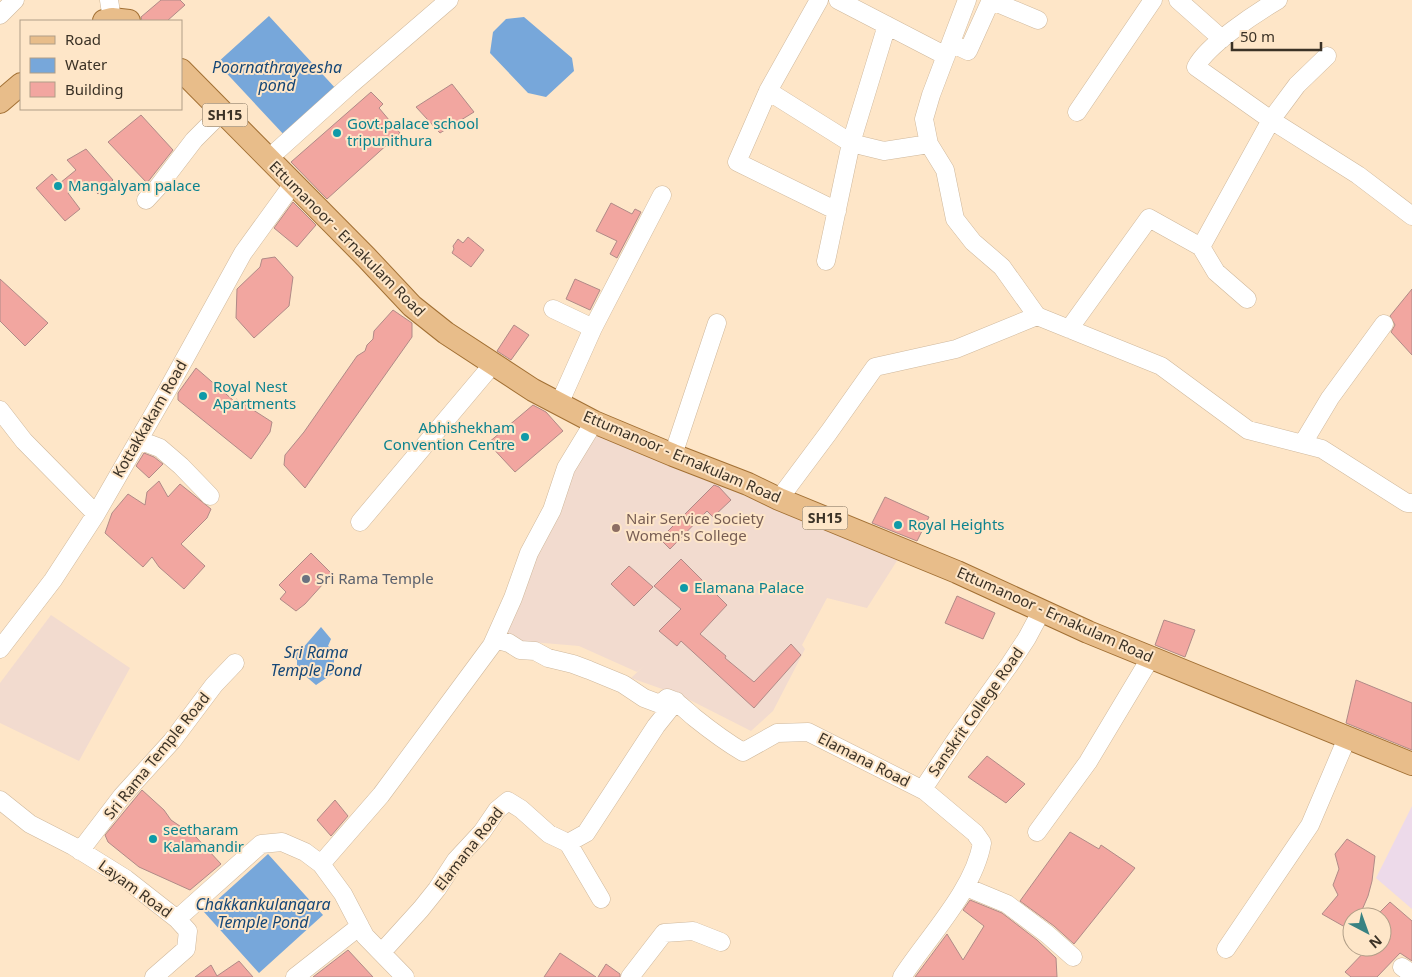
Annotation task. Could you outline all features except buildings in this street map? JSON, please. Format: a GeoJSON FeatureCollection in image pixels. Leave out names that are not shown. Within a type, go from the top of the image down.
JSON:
{"type":"FeatureCollection","features":[{"type":"Feature","properties":{"kind":"main road","name":"Ettumanoor - Ernakulam Road"},"geometry":{"type":"LineString","coordinates":[[182,71],[417,311],[446,334],[533,390],[560,402],[594,422],[748,484],[779,499],[957,572],[1088,632],[1412,764]]}},
{"type":"Feature","properties":{"kind":"main road"},"geometry":{"type":"LineString","coordinates":[[0,102],[20,85]]}},
{"type":"Feature","properties":{"kind":"street"},"geometry":{"type":"LineString","coordinates":[[0,16],[14,0]]}},
{"type":"Feature","properties":{"kind":"street"},"geometry":{"type":"LineString","coordinates":[[819,0],[768,91],[737,162],[836,211]]}},
{"type":"Feature","properties":{"kind":"street"},"geometry":{"type":"LineString","coordinates":[[838,0],[887,25],[948,50],[968,51],[990,0],[1038,20]]}},
{"type":"Feature","properties":{"kind":"street"},"geometry":{"type":"LineString","coordinates":[[967,0],[924,119],[929,144],[945,170],[955,219],[973,242],[1002,267],[1037,316],[1161,366],[1248,430],[1322,448],[1406,503],[1412,503]]}},
{"type":"Feature","properties":{"kind":"street"},"geometry":{"type":"LineString","coordinates":[[1078,112],[1153,0]]}},
{"type":"Feature","properties":{"kind":"street"},"geometry":{"type":"LineString","coordinates":[[1178,0],[1222,39]]}},
{"type":"Feature","properties":{"kind":"street"},"geometry":{"type":"LineString","coordinates":[[1278,0],[1222,39],[1205,54],[1196,67],[1271,120],[1358,175],[1412,216]]}},
{"type":"Feature","properties":{"kind":"street"},"geometry":{"type":"LineString","coordinates":[[268,159],[447,1]]}},
{"type":"Feature","properties":{"kind":"street"},"geometry":{"type":"LineString","coordinates":[[826,261],[851,143],[887,25]]}},
{"type":"Feature","properties":{"kind":"street"},"geometry":{"type":"LineString","coordinates":[[1201,247],[1271,120],[1297,85],[1327,56]]}},
{"type":"Feature","properties":{"kind":"street"},"geometry":{"type":"LineString","coordinates":[[768,91],[851,143],[884,151],[929,144]]}},
{"type":"Feature","properties":{"kind":"street"},"geometry":{"type":"LineString","coordinates":[[146,200],[194,140],[222,112]]}},
{"type":"Feature","properties":{"kind":"street","name":"Kottakkakam Road"},"geometry":{"type":"LineString","coordinates":[[0,650],[53,580],[96,514],[243,253],[293,184]]}},
{"type":"Feature","properties":{"kind":"street"},"geometry":{"type":"LineString","coordinates":[[560,402],[593,328],[662,195]]}},
{"type":"Feature","properties":{"kind":"street"},"geometry":{"type":"LineString","coordinates":[[1069,328],[1149,218],[1201,247],[1216,272],[1247,299]]}},
{"type":"Feature","properties":{"kind":"street"},"geometry":{"type":"LineString","coordinates":[[553,309],[593,328]]}},
{"type":"Feature","properties":{"kind":"street"},"geometry":{"type":"LineString","coordinates":[[779,499],[875,367],[956,349],[1037,316]]}},
{"type":"Feature","properties":{"kind":"street"},"geometry":{"type":"LineString","coordinates":[[672,455],[717,323]]}},
{"type":"Feature","properties":{"kind":"street"},"geometry":{"type":"LineString","coordinates":[[1303,443],[1330,398],[1384,324]]}},
{"type":"Feature","properties":{"kind":"street"},"geometry":{"type":"LineString","coordinates":[[360,522],[493,364]]}},
{"type":"Feature","properties":{"kind":"street"},"geometry":{"type":"LineString","coordinates":[[0,410],[24,441],[96,514]]}},
{"type":"Feature","properties":{"kind":"street"},"geometry":{"type":"LineString","coordinates":[[321,864],[381,794],[492,646],[513,598],[529,553],[552,510],[566,468],[594,422]]}},
{"type":"Feature","properties":{"kind":"street"},"geometry":{"type":"LineString","coordinates":[[139,440],[160,448],[181,466],[210,496]]}},
{"type":"Feature","properties":{"kind":"street","name":"Sanskrit College Road"},"geometry":{"type":"LineString","coordinates":[[902,977],[966,887],[979,859],[982,843],[976,833],[925,791],[925,786],[956,738],[1027,638],[1042,610]]}},
{"type":"Feature","properties":{"kind":"street"},"geometry":{"type":"LineString","coordinates":[[495,638],[509,643],[520,650],[535,651],[548,658],[581,667],[624,684],[644,698],[660,704],[667,698],[676,701],[656,726],[586,833],[568,843],[601,898]]}},
{"type":"Feature","properties":{"kind":"street"},"geometry":{"type":"LineString","coordinates":[[1037,832],[1088,762],[1151,657]]}},
{"type":"Feature","properties":{"kind":"street","name":"Sri Rama Temple Road"},"geometry":{"type":"LineString","coordinates":[[80,851],[122,796],[172,740],[214,685],[235,662]]}},
{"type":"Feature","properties":{"kind":"street","name":"Elamana Road"},"geometry":{"type":"LineString","coordinates":[[676,701],[727,743],[743,752],[777,733],[808,732],[925,791]]}},
{"type":"Feature","properties":{"kind":"street"},"geometry":{"type":"LineString","coordinates":[[1226,949],[1310,825],[1347,738]]}},
{"type":"Feature","properties":{"kind":"street","name":"Layam Road"},"geometry":{"type":"LineString","coordinates":[[0,800],[30,824],[126,879],[177,919],[261,844],[282,842],[305,852],[321,864],[343,894],[365,936],[405,977]]}},
{"type":"Feature","properties":{"kind":"street","name":"Elamana Road"},"geometry":{"type":"LineString","coordinates":[[382,952],[422,909],[438,889],[456,860],[482,832],[497,810],[508,801],[521,809],[549,834],[568,843]]}},
{"type":"Feature","properties":{"kind":"street"},"geometry":{"type":"LineString","coordinates":[[966,887],[1007,904],[1047,934],[1073,957]]}},
{"type":"Feature","properties":{"kind":"street"},"geometry":{"type":"LineString","coordinates":[[154,977],[186,949],[188,932],[177,919]]}},
{"type":"Feature","properties":{"kind":"street"},"geometry":{"type":"LineString","coordinates":[[296,977],[360,926]]}},
{"type":"Feature","properties":{"kind":"street"},"geometry":{"type":"LineString","coordinates":[[630,977],[664,933],[693,931],[721,942]]}},
{"type":"Feature","properties":{"kind":"shaded area"},"geometry":{"type":"Polygon","coordinates":[[[594,422],[900,556],[867,608],[827,598],[802,645],[805,649],[773,711],[751,731],[682,696],[631,678],[644,666],[637,672],[579,646],[495,639],[594,422]]]}},
{"type":"Feature","properties":{"kind":"shaded area"},"geometry":{"type":"Polygon","coordinates":[[[51,615],[130,668],[79,761],[0,723],[0,683],[51,615]]]}},
{"type":"Feature","properties":{"kind":"shaded area"},"geometry":{"type":"Polygon","coordinates":[[[1412,806],[1412,909],[1376,878],[1412,806]]]}},
{"type":"Feature","properties":{"kind":"water","name":"Poornathrayeesha pond"},"geometry":{"type":"Polygon","coordinates":[[[269,16],[337,90],[286,137],[217,63],[269,16]]]}},
{"type":"Feature","properties":{"kind":"water"},"geometry":{"type":"Polygon","coordinates":[[[524,17],[572,58],[574,71],[546,97],[528,93],[490,53],[493,32],[506,19],[524,17]]]}},
{"type":"Feature","properties":{"kind":"water","name":"Sri Rama Temple Pond"},"geometry":{"type":"Polygon","coordinates":[[[321,627],[331,639],[328,646],[334,652],[334,663],[338,670],[316,685],[297,669],[297,660],[292,655],[300,646],[302,649],[321,627]]]}},
{"type":"Feature","properties":{"kind":"water","name":"Chakkankulangara Temple Pond"},"geometry":{"type":"Polygon","coordinates":[[[268,854],[323,915],[259,973],[204,912],[268,854]]]}},
{"type":"Feature","properties":{"kind":"place","name":"Govt.palace school tripunithura"},"geometry":{"type":"Point","coordinates":[337,133]}},
{"type":"Feature","properties":{"kind":"place","name":"Mangalyam palace"},"geometry":{"type":"Point","coordinates":[58,186]}},
{"type":"Feature","properties":{"kind":"place","name":"Royal Nest Apartments"},"geometry":{"type":"Point","coordinates":[203,396]}},
{"type":"Feature","properties":{"kind":"place","name":"Abhishekham Convention Centre"},"geometry":{"type":"Point","coordinates":[525,437]}},
{"type":"Feature","properties":{"kind":"place","name":"Royal Heights"},"geometry":{"type":"Point","coordinates":[898,525]}},
{"type":"Feature","properties":{"kind":"place","name":"Nair Service Society Women's College"},"geometry":{"type":"Point","coordinates":[616,528]}},
{"type":"Feature","properties":{"kind":"place","name":"Sri Rama Temple"},"geometry":{"type":"Point","coordinates":[306,579]}},
{"type":"Feature","properties":{"kind":"place","name":"Elamana Palace"},"geometry":{"type":"Point","coordinates":[684,588]}},
{"type":"Feature","properties":{"kind":"place","name":"seetharam Kalamandir"},"geometry":{"type":"Point","coordinates":[153,839]}}]}
